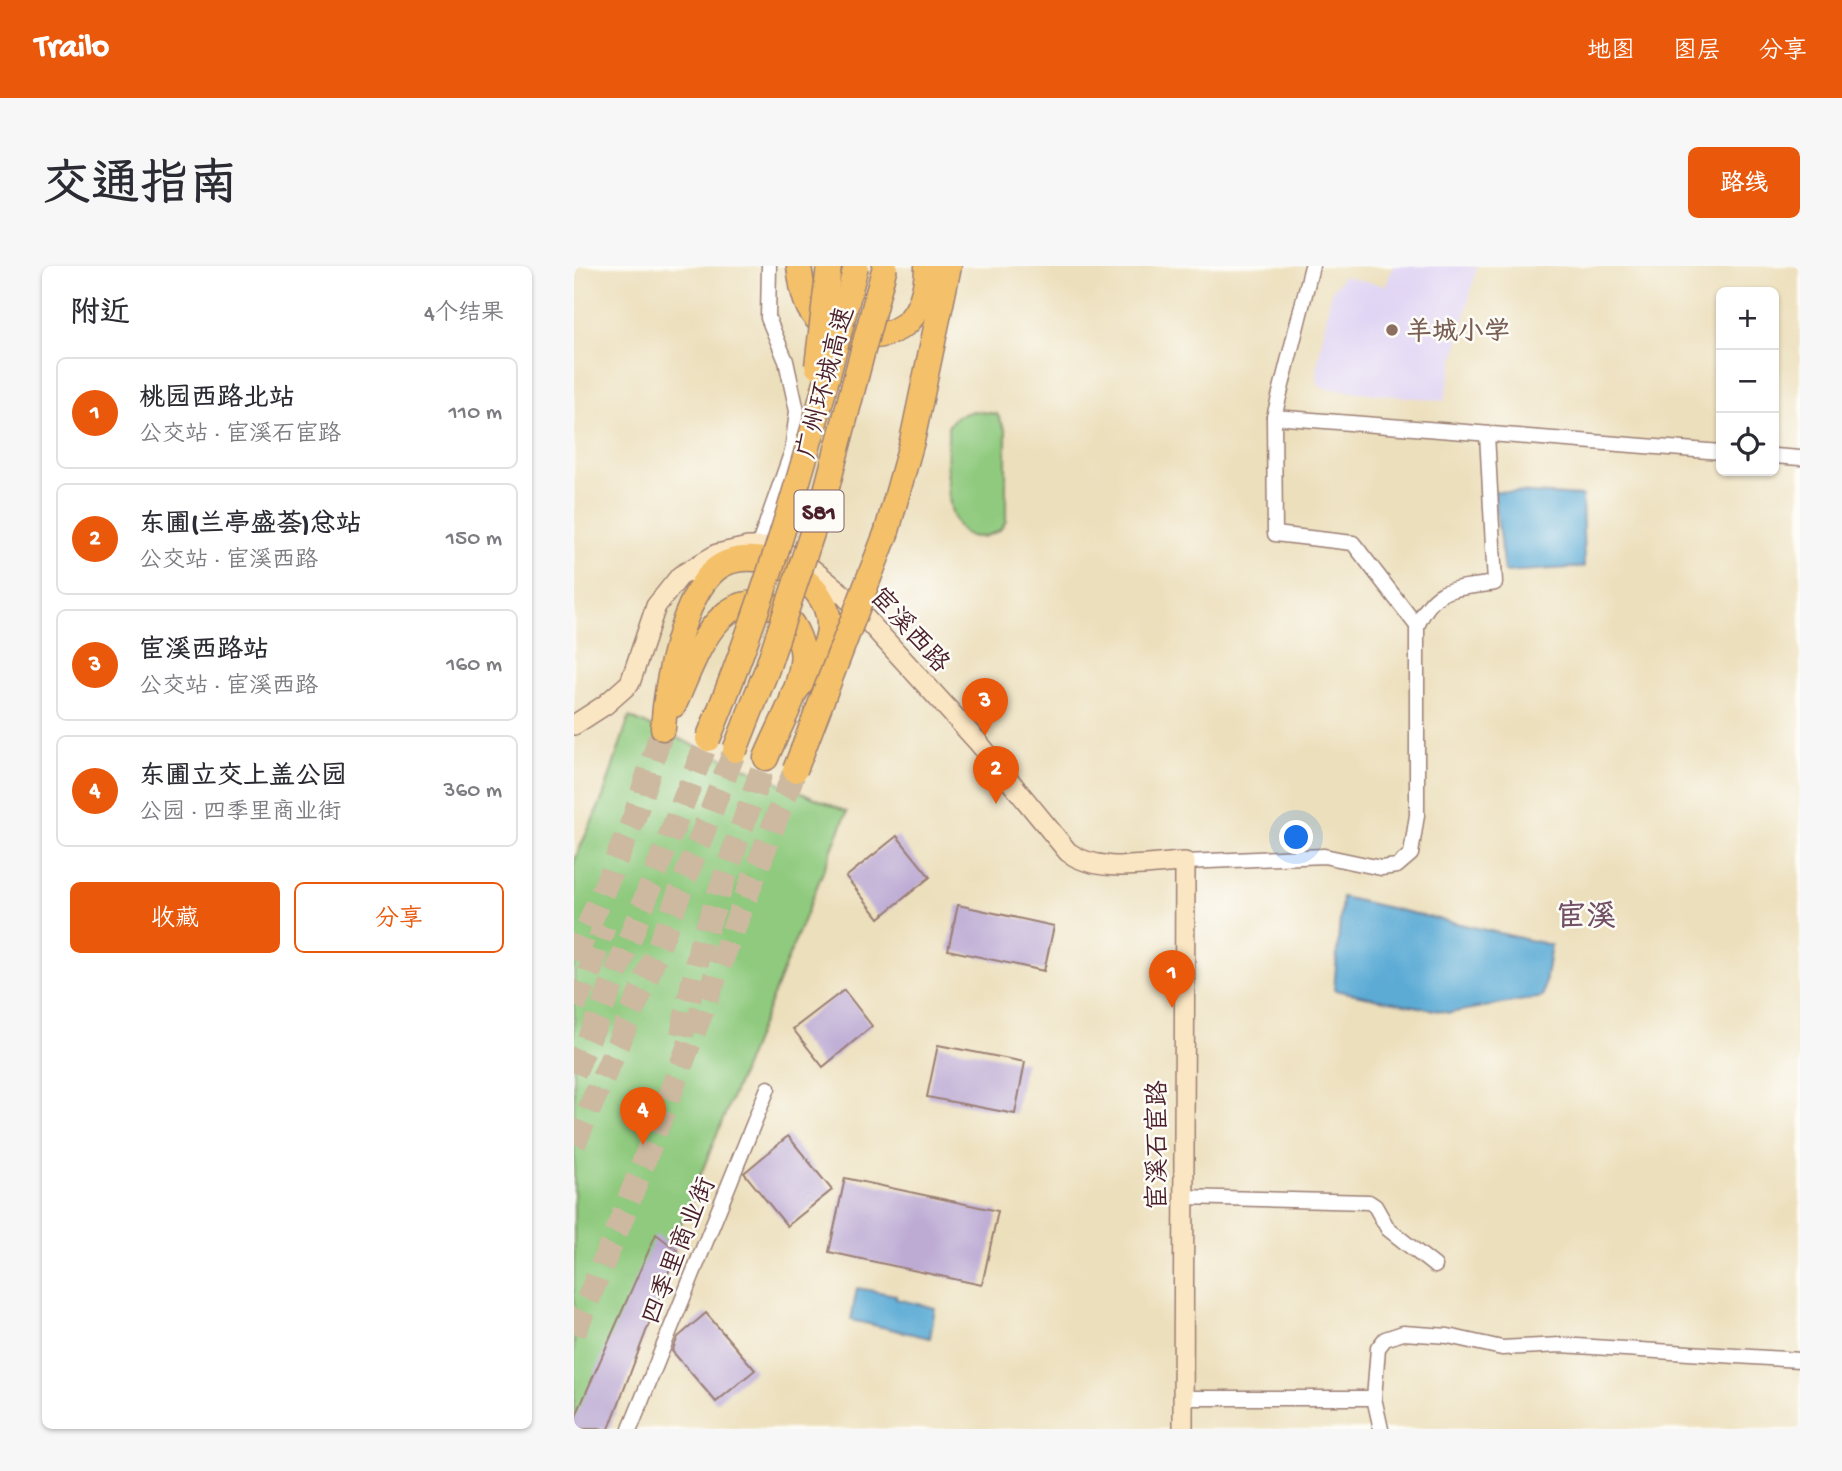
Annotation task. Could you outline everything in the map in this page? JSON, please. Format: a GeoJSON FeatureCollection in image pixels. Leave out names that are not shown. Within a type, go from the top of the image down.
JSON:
{"type":"FeatureCollection","features":[{"type":"Feature","properties":{"kind":"highway"},"geometry":{"type":"LineString","coordinates":[[799,266],[810,309],[830,328],[854,337],[880,335],[905,324],[913,315],[928,271]]}},
{"type":"Feature","properties":{"kind":"highway"},"geometry":{"type":"LineString","coordinates":[[804,463],[829,266]]}},
{"type":"Feature","properties":{"kind":"highway","name":"广州环城高速"},"geometry":{"type":"LineString","coordinates":[[708,739],[745,649],[804,463],[856,266]]}},
{"type":"Feature","properties":{"kind":"highway","name":"广州环城高速"},"geometry":{"type":"LineString","coordinates":[[735,750],[771,658],[826,491],[885,266]]}},
{"type":"Feature","properties":{"kind":"highway"},"geometry":{"type":"LineString","coordinates":[[795,771],[887,531],[912,441],[949,266]]}},
{"type":"Feature","properties":{"kind":"highway"},"geometry":{"type":"LineString","coordinates":[[766,758],[793,694],[803,662],[801,647],[791,622],[779,610],[749,602],[722,615],[709,633],[663,728],[666,690],[695,598],[705,580],[730,562],[764,562],[786,568],[807,579],[820,593],[829,626],[824,649],[793,694]]}},
{"type":"Feature","properties":{"kind":"street"},"geometry":{"type":"LineString","coordinates":[[758,547],[792,451],[797,411],[786,362],[768,317],[769,266]]}},
{"type":"Feature","properties":{"kind":"street"},"geometry":{"type":"LineString","coordinates":[[1312,266],[1274,417],[1275,534],[1353,543],[1417,626],[1426,605],[1440,593],[1496,583],[1487,434]]}},
{"type":"Feature","properties":{"kind":"street"},"geometry":{"type":"LineString","coordinates":[[1274,417],[1716,452]]}},
{"type":"Feature","properties":{"kind":"street"},"geometry":{"type":"LineString","coordinates":[[1779,456],[1800,458]]}},
{"type":"Feature","properties":{"kind":"street","name":"宦溪西路"},"geometry":{"type":"LineString","coordinates":[[574,724],[605,705],[630,683],[656,606],[680,576],[717,554],[758,547],[800,559],[846,597],[976,741],[1057,841],[1074,856],[1097,864],[1324,856],[1381,868],[1397,866],[1410,854],[1417,815],[1417,626]]}},
{"type":"Feature","properties":{"kind":"street","name":"宦溪石宦路"},"geometry":{"type":"LineString","coordinates":[[1182,1429],[1185,862]]}},
{"type":"Feature","properties":{"kind":"street","name":"四季里商业街"},"geometry":{"type":"LineString","coordinates":[[630,1429],[768,1088]]}},
{"type":"Feature","properties":{"kind":"street"},"geometry":{"type":"LineString","coordinates":[[1182,1197],[1369,1202],[1375,1206],[1388,1229],[1435,1266]]}},
{"type":"Feature","properties":{"kind":"street"},"geometry":{"type":"LineString","coordinates":[[1381,1429],[1374,1398],[1378,1348],[1385,1339],[1403,1332],[1448,1336],[1502,1348],[1562,1345],[1800,1360]]}},
{"type":"Feature","properties":{"kind":"street"},"geometry":{"type":"LineString","coordinates":[[1182,1398],[1374,1398]]}},
{"type":"Feature","properties":{"kind":"shaded area","name":"羊城小学"},"geometry":{"type":"Polygon","coordinates":[[[1393,266],[1477,266],[1444,401],[1330,389],[1318,385],[1317,368],[1331,292],[1343,276],[1386,286],[1393,266]]]}},
{"type":"Feature","properties":{"kind":"green space"},"geometry":{"type":"Polygon","coordinates":[[[973,411],[997,414],[1006,431],[1006,521],[1000,530],[979,537],[965,533],[955,521],[948,483],[948,427],[955,417],[973,411]]]}},
{"type":"Feature","properties":{"kind":"green space"},"geometry":{"type":"Polygon","coordinates":[[[629,717],[847,812],[598,1429],[574,1429],[574,861],[603,797],[629,717]]]}},
{"type":"Feature","properties":{"kind":"water"},"geometry":{"type":"Polygon","coordinates":[[[1494,491],[1582,496],[1584,567],[1504,572],[1494,491]]]}},
{"type":"Feature","properties":{"kind":"water"},"geometry":{"type":"Polygon","coordinates":[[[1342,897],[1551,945],[1543,997],[1449,1013],[1334,990],[1342,897]]]}},
{"type":"Feature","properties":{"kind":"water"},"geometry":{"type":"Polygon","coordinates":[[[857,1288],[896,1295],[896,1299],[935,1308],[930,1338],[851,1320],[857,1288]]]}},
{"type":"Feature","properties":{"kind":"building"},"geometry":{"type":"Polygon","coordinates":[[[897,836],[930,877],[879,918],[846,877],[897,836]]]}},
{"type":"Feature","properties":{"kind":"building"},"geometry":{"type":"Polygon","coordinates":[[[958,905],[1054,926],[1044,971],[948,950],[958,905]]]}},
{"type":"Feature","properties":{"kind":"building"},"geometry":{"type":"Polygon","coordinates":[[[844,990],[872,1026],[823,1067],[793,1029],[844,990]]]}},
{"type":"Feature","properties":{"kind":"building"},"geometry":{"type":"Polygon","coordinates":[[[938,1045],[1025,1062],[1015,1114],[927,1097],[938,1045]]]}},
{"type":"Feature","properties":{"kind":"building"},"geometry":{"type":"Polygon","coordinates":[[[788,1136],[832,1190],[787,1226],[744,1173],[788,1136]]]}},
{"type":"Feature","properties":{"kind":"building"},"geometry":{"type":"Polygon","coordinates":[[[845,1178],[998,1211],[982,1285],[829,1252],[845,1178]]]}},
{"type":"Feature","properties":{"kind":"building"},"geometry":{"type":"Polygon","coordinates":[[[656,1234],[677,1250],[609,1429],[574,1429],[574,1420],[656,1234]]]}},
{"type":"Feature","properties":{"kind":"building"},"geometry":{"type":"Polygon","coordinates":[[[706,1313],[755,1370],[716,1402],[672,1351],[678,1337],[706,1313]]]}},
{"type":"Feature","properties":{"kind":"tunnel"},"geometry":{"type":"LineString","coordinates":[[574,960],[634,818],[663,728]]}},
{"type":"Feature","properties":{"kind":"tunnel"},"geometry":{"type":"LineString","coordinates":[[574,1073],[607,997],[708,739]]}},
{"type":"Feature","properties":{"kind":"tunnel"},"geometry":{"type":"LineString","coordinates":[[574,1144],[643,987],[735,750]]}},
{"type":"Feature","properties":{"kind":"tunnel"},"geometry":{"type":"LineString","coordinates":[[682,1035],[700,948],[766,758]]}},
{"type":"Feature","properties":{"kind":"tunnel"},"geometry":{"type":"LineString","coordinates":[[574,1333],[624,1213],[795,770]]}},
{"type":"Feature","properties":{"kind":"tunnel"},"geometry":{"type":"LineString","coordinates":[[574,1006],[590,971],[604,926]]}},
{"type":"Feature","properties":{"kind":"place","name":"羊城小学"},"geometry":{"type":"Point","coordinates":[1392,330]}},
{"type":"Feature","properties":{"kind":"place","name":"宦溪西路站"},"geometry":{"type":"Point","coordinates":[985,736]}},
{"type":"Feature","properties":{"kind":"place","name":"东圃(兰亭盛荟)总站"},"geometry":{"type":"Point","coordinates":[996,804]}},
{"type":"Feature","properties":{"kind":"place","name":"桃园西路北站"},"geometry":{"type":"Point","coordinates":[1172,1008]}},
{"type":"Feature","properties":{"kind":"place","name":"东圃立交上盖公园"},"geometry":{"type":"Point","coordinates":[643,1145]}},
{"type":"Feature","properties":{"kind":"district","name":"宦溪"},"geometry":{"type":"Point","coordinates":[1586,915]}}]}
